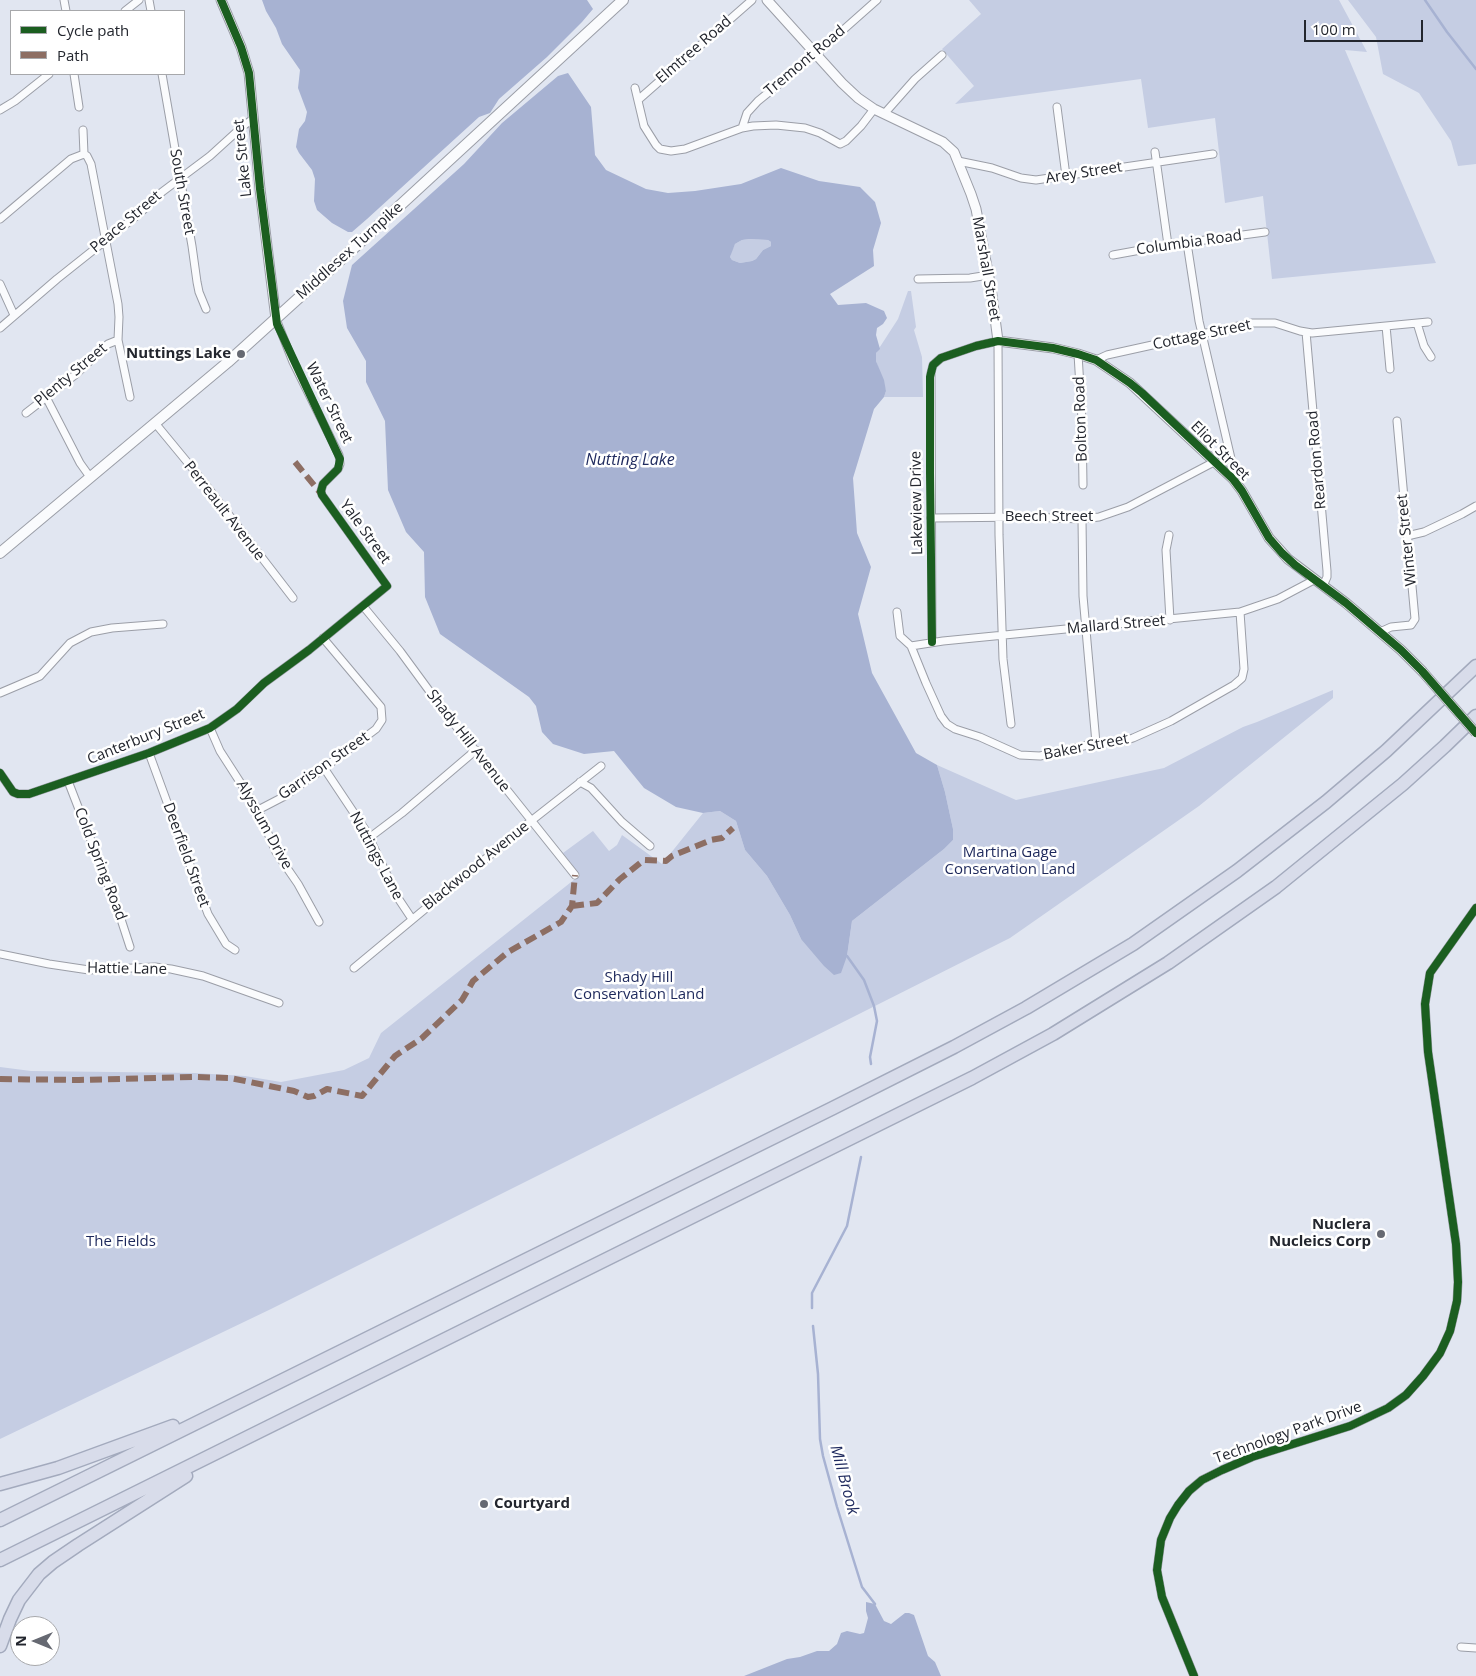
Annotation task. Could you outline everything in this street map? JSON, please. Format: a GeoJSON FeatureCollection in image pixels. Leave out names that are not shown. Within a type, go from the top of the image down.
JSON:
{"type":"FeatureCollection","features":[{"type":"Feature","properties":{"kind":"highway"},"geometry":{"type":"LineString","coordinates":[[0,1520],[954,1047],[1034,1003],[1133,944],[1237,871],[1326,802],[1386,751],[1476,666]]}},
{"type":"Feature","properties":{"kind":"highway"},"geometry":{"type":"LineString","coordinates":[[0,1560],[972,1078],[1053,1034],[1168,962],[1276,887],[1388,796],[1476,716]]}},
{"type":"Feature","properties":{"kind":"highway"},"geometry":{"type":"LineString","coordinates":[[0,1484],[58,1468],[232,1405]]}},
{"type":"Feature","properties":{"kind":"highway"},"geometry":{"type":"LineString","coordinates":[[0,1646],[19,1600],[39,1574],[53,1562],[238,1442]]}},
{"type":"Feature","properties":{"kind":"main road","name":"Middlesex Turnpike"},"geometry":{"type":"LineString","coordinates":[[0,553],[155,424],[276,319],[623,0]]}},
{"type":"Feature","properties":{"kind":"street"},"geometry":{"type":"LineString","coordinates":[[126,10],[139,0]]}},
{"type":"Feature","properties":{"kind":"street","name":"Lake Street"},"geometry":{"type":"LineString","coordinates":[[221,0],[242,47],[247,65],[276,319]]}},
{"type":"Feature","properties":{"kind":"street","name":"Elmtree Road"},"geometry":{"type":"LineString","coordinates":[[638,100],[752,0]]}},
{"type":"Feature","properties":{"kind":"street","name":"Marshall Street"},"geometry":{"type":"LineString","coordinates":[[767,0],[850,91],[874,109],[943,142],[954,152],[974,202],[989,275],[998,340],[1002,636],[1005,681],[1011,724]]}},
{"type":"Feature","properties":{"kind":"street","name":"Tremont Road"},"geometry":{"type":"LineString","coordinates":[[742,128],[744,118],[751,108],[816,54],[876,0]]}},
{"type":"Feature","properties":{"kind":"street"},"geometry":{"type":"LineString","coordinates":[[884,114],[915,79],[942,54]]}},
{"type":"Feature","properties":{"kind":"street"},"geometry":{"type":"LineString","coordinates":[[0,110],[15,101],[48,75]]}},
{"type":"Feature","properties":{"kind":"street"},"geometry":{"type":"LineString","coordinates":[[74,75],[79,107]]}},
{"type":"Feature","properties":{"kind":"street","name":"South Street"},"geometry":{"type":"LineString","coordinates":[[162,75],[197,282],[206,309]]}},
{"type":"Feature","properties":{"kind":"street"},"geometry":{"type":"LineString","coordinates":[[635,88],[644,126],[656,146],[664,151],[684,149],[742,128],[776,125],[805,128],[820,133],[840,144],[856,131],[874,109]]}},
{"type":"Feature","properties":{"kind":"street"},"geometry":{"type":"LineString","coordinates":[[1057,107],[1066,176]]}},
{"type":"Feature","properties":{"kind":"street","name":"Peace Street"},"geometry":{"type":"LineString","coordinates":[[0,328],[57,278],[140,213],[162,192],[253,119]]}},
{"type":"Feature","properties":{"kind":"street"},"geometry":{"type":"LineString","coordinates":[[83,130],[84,154]]}},
{"type":"Feature","properties":{"kind":"street"},"geometry":{"type":"LineString","coordinates":[[1155,152],[1168,245]]}},
{"type":"Feature","properties":{"kind":"street"},"geometry":{"type":"LineString","coordinates":[[0,219],[71,159],[84,154]]}},
{"type":"Feature","properties":{"kind":"street"},"geometry":{"type":"LineString","coordinates":[[84,154],[88,156],[91,164],[106,240],[118,304],[118,340],[130,397]]}},
{"type":"Feature","properties":{"kind":"street","name":"Arey Street"},"geometry":{"type":"LineString","coordinates":[[958,161],[1001,170],[1027,180],[1043,180],[1213,154]]}},
{"type":"Feature","properties":{"kind":"street","name":"Columbia Road"},"geometry":{"type":"LineString","coordinates":[[1114,255],[1168,245],[1265,232]]}},
{"type":"Feature","properties":{"kind":"street"},"geometry":{"type":"LineString","coordinates":[[1187,243],[1201,334],[1233,467],[1233,480]]}},
{"type":"Feature","properties":{"kind":"street"},"geometry":{"type":"LineString","coordinates":[[918,279],[970,278],[989,275]]}},
{"type":"Feature","properties":{"kind":"street"},"geometry":{"type":"LineString","coordinates":[[0,284],[14,315]]}},
{"type":"Feature","properties":{"kind":"street","name":"Water Street"},"geometry":{"type":"LineString","coordinates":[[276,319],[291,357],[339,455],[340,464],[338,469],[323,484],[320,491],[322,495]]}},
{"type":"Feature","properties":{"kind":"street","name":"Cottage Street"},"geometry":{"type":"LineString","coordinates":[[1096,360],[1107,355],[1234,326],[1259,323],[1274,323],[1306,332],[1428,322]]}},
{"type":"Feature","properties":{"kind":"street"},"geometry":{"type":"LineString","coordinates":[[1417,323],[1424,346],[1431,357]]}},
{"type":"Feature","properties":{"kind":"street"},"geometry":{"type":"LineString","coordinates":[[1386,326],[1390,369]]}},
{"type":"Feature","properties":{"kind":"street","name":"Reardon Road"},"geometry":{"type":"LineString","coordinates":[[1306,332],[1327,571],[1327,577],[1323,586]]}},
{"type":"Feature","properties":{"kind":"street","name":"Plenty Street"},"geometry":{"type":"LineString","coordinates":[[26,413],[70,379],[108,344],[118,340]]}},
{"type":"Feature","properties":{"kind":"street","name":"Eliot Street"},"geometry":{"type":"LineString","coordinates":[[933,365],[941,358],[998,340],[1078,354],[1096,360],[1130,383],[1233,480],[1242,491],[1272,542],[1288,559],[1380,632],[1422,671],[1476,733]]}},
{"type":"Feature","properties":{"kind":"street","name":"Bolton Road"},"geometry":{"type":"LineString","coordinates":[[1078,354],[1083,485]]}},
{"type":"Feature","properties":{"kind":"street","name":"Lakeview Drive"},"geometry":{"type":"LineString","coordinates":[[932,642],[930,377],[933,365]]}},
{"type":"Feature","properties":{"kind":"street"},"geometry":{"type":"LineString","coordinates":[[46,397],[80,463],[90,477]]}},
{"type":"Feature","properties":{"kind":"street","name":"Winter Street"},"geometry":{"type":"LineString","coordinates":[[1380,632],[1411,625],[1415,619],[1398,421]]}},
{"type":"Feature","properties":{"kind":"street","name":"Perreault Avenue"},"geometry":{"type":"LineString","coordinates":[[155,424],[202,480],[293,598]]}},
{"type":"Feature","properties":{"kind":"street","name":"Beech Street"},"geometry":{"type":"LineString","coordinates":[[931,518],[1082,519],[1099,517],[1128,507],[1214,462]]}},
{"type":"Feature","properties":{"kind":"street","name":"Yale Street"},"geometry":{"type":"LineString","coordinates":[[322,495],[387,586]]}},
{"type":"Feature","properties":{"kind":"street"},"geometry":{"type":"LineString","coordinates":[[1407,536],[1430,529],[1476,506]]}},
{"type":"Feature","properties":{"kind":"street"},"geometry":{"type":"LineString","coordinates":[[1082,519],[1082,580],[1096,743]]}},
{"type":"Feature","properties":{"kind":"street"},"geometry":{"type":"LineString","coordinates":[[1169,535],[1166,550],[1170,620]]}},
{"type":"Feature","properties":{"kind":"street","name":"Mallard Street"},"geometry":{"type":"LineString","coordinates":[[911,646],[932,642],[1240,612],[1278,599],[1314,580]]}},
{"type":"Feature","properties":{"kind":"street","name":"Canterbury Street"},"geometry":{"type":"LineString","coordinates":[[0,773],[10,788],[18,794],[38,792],[149,753],[210,728],[237,709],[264,683],[387,586]]}},
{"type":"Feature","properties":{"kind":"street","name":"Shady Hill Avenue"},"geometry":{"type":"LineString","coordinates":[[363,606],[575,875]]}},
{"type":"Feature","properties":{"kind":"street","name":"Baker Street"},"geometry":{"type":"LineString","coordinates":[[897,612],[900,636],[911,646],[942,716],[951,727],[1025,756],[1040,756],[1096,743],[1121,742],[1133,738],[1189,711],[1234,685],[1242,678],[1244,657],[1240,612]]}},
{"type":"Feature","properties":{"kind":"street"},"geometry":{"type":"LineString","coordinates":[[0,693],[40,676],[70,643],[91,632],[112,628],[163,624]]}},
{"type":"Feature","properties":{"kind":"street","name":"Garrison Street"},"geometry":{"type":"LineString","coordinates":[[258,810],[283,797],[324,768],[376,729],[382,720],[381,707],[323,638]]}},
{"type":"Feature","properties":{"kind":"street","name":"Alyssum Drive"},"geometry":{"type":"LineString","coordinates":[[210,728],[220,750],[258,810],[276,852],[298,884],[319,922]]}},
{"type":"Feature","properties":{"kind":"street"},"geometry":{"type":"LineString","coordinates":[[369,838],[402,813],[476,750]]}},
{"type":"Feature","properties":{"kind":"street","name":"Deerfield Street"},"geometry":{"type":"LineString","coordinates":[[149,753],[211,921],[226,944],[235,950]]}},
{"type":"Feature","properties":{"kind":"street","name":"Blackwood Avenue"},"geometry":{"type":"LineString","coordinates":[[354,968],[531,821],[601,766]]}},
{"type":"Feature","properties":{"kind":"street","name":"Nuttings Lane"},"geometry":{"type":"LineString","coordinates":[[324,768],[363,825],[398,898],[412,919]]}},
{"type":"Feature","properties":{"kind":"street","name":"Cold Spring Road"},"geometry":{"type":"LineString","coordinates":[[68,782],[118,910],[130,947]]}},
{"type":"Feature","properties":{"kind":"street"},"geometry":{"type":"LineString","coordinates":[[580,782],[591,788],[622,822],[650,846]]}},
{"type":"Feature","properties":{"kind":"street","name":"Technology Park Drive"},"geometry":{"type":"LineString","coordinates":[[1194,1676],[1162,1597],[1157,1570],[1161,1540],[1170,1518],[1178,1505],[1189,1491],[1202,1480],[1222,1470],[1252,1457],[1350,1426],[1388,1408],[1406,1395],[1423,1376],[1440,1353],[1450,1331],[1457,1302],[1456,1244],[1428,1052],[1425,1004],[1430,972],[1476,908]]}},
{"type":"Feature","properties":{"kind":"street","name":"Hattie Lane"},"geometry":{"type":"LineString","coordinates":[[0,954],[89,970],[155,967],[203,976],[279,1004]]}},
{"type":"Feature","properties":{"kind":"street"},"geometry":{"type":"LineString","coordinates":[[1461,1647],[1476,1648]]}},
{"type":"Feature","properties":{"kind":"green space"},"geometry":{"type":"Polygon","coordinates":[[[969,0],[1339,0],[1367,52],[1345,50],[1436,263],[1272,279],[1263,196],[1225,203],[1215,118],[1148,128],[1141,79],[955,104],[974,86],[942,49],[981,14],[969,0]]]}},
{"type":"Feature","properties":{"kind":"green space"},"geometry":{"type":"Polygon","coordinates":[[[1348,0],[1476,0],[1476,164],[1458,166],[1451,141],[1419,93],[1383,74],[1376,37],[1348,0]]]}},
{"type":"Feature","properties":{"kind":"green space"},"geometry":{"type":"Polygon","coordinates":[[[742,240],[768,240],[771,242],[771,246],[763,250],[752,261],[740,263],[732,260],[730,257],[735,244],[742,240]]]}},
{"type":"Feature","properties":{"kind":"green space"},"geometry":{"type":"Polygon","coordinates":[[[908,291],[911,291],[916,327],[914,330],[922,357],[923,397],[884,397],[886,391],[876,361],[876,353],[898,319],[908,291]]]}},
{"type":"Feature","properties":{"kind":"green space"},"geometry":{"type":"Polygon","coordinates":[[[1333,690],[1333,698],[1199,806],[1010,938],[271,1309],[0,1439],[0,1067],[31,1071],[195,1073],[245,1076],[281,1082],[344,1070],[369,1058],[381,1033],[580,875],[563,853],[593,831],[609,851],[617,845],[622,835],[662,864],[703,813],[720,811],[736,821],[745,850],[767,876],[790,915],[801,939],[847,956],[852,921],[953,840],[953,829],[937,765],[1016,800],[1164,768],[1243,727],[1333,690]]]}},
{"type":"Feature","properties":{"kind":"water"},"geometry":{"type":"Polygon","coordinates":[[[262,0],[587,0],[593,9],[547,57],[499,99],[490,113],[479,117],[367,219],[352,232],[348,232],[332,223],[317,210],[314,201],[315,179],[312,170],[296,147],[299,129],[305,121],[307,112],[298,88],[300,70],[282,44],[262,0]]]}},
{"type":"Feature","properties":{"kind":"water","name":"Nutting Lake"},"geometry":{"type":"Polygon","coordinates":[[[568,73],[591,107],[595,155],[606,170],[646,189],[668,193],[741,184],[781,168],[819,181],[860,187],[875,202],[881,223],[873,250],[874,266],[830,294],[838,305],[866,303],[884,311],[887,318],[877,328],[876,335],[880,349],[876,353],[876,361],[884,380],[886,391],[884,397],[874,409],[853,478],[857,533],[871,567],[858,614],[872,673],[916,753],[937,765],[953,829],[953,840],[852,921],[847,956],[841,973],[834,975],[801,939],[790,915],[767,876],[745,850],[736,821],[720,811],[703,813],[676,807],[644,788],[614,751],[584,754],[553,744],[542,732],[536,706],[529,697],[440,634],[425,597],[424,552],[406,532],[388,490],[385,421],[366,382],[366,361],[347,328],[343,301],[352,265],[464,164],[502,123],[558,76],[568,73]],[[742,240],[735,244],[730,257],[732,260],[740,263],[752,261],[763,250],[771,246],[771,242],[768,240],[742,240]]]}},
{"type":"Feature","properties":{"kind":"water"},"geometry":{"type":"Polygon","coordinates":[[[866,1602],[875,1604],[884,1621],[891,1624],[905,1613],[914,1615],[928,1656],[935,1662],[941,1676],[744,1676],[787,1659],[817,1651],[829,1651],[837,1644],[841,1633],[847,1631],[864,1633],[868,1618],[866,1602]]]}},
{"type":"Feature","properties":{"kind":"waterway"},"geometry":{"type":"LineString","coordinates":[[1425,0],[1476,69]]}},
{"type":"Feature","properties":{"kind":"waterway","name":"Mill Brook"},"geometry":{"type":"LineString","coordinates":[[847,956],[864,980],[874,1006],[877,1021],[870,1057],[871,1064]]}},
{"type":"Feature","properties":{"kind":"waterway","name":"Mill Brook"},"geometry":{"type":"LineString","coordinates":[[812,1308],[812,1293],[847,1226],[861,1157]]}},
{"type":"Feature","properties":{"kind":"waterway","name":"Mill Brook"},"geometry":{"type":"LineString","coordinates":[[813,1326],[818,1374],[820,1439],[823,1456],[862,1587],[875,1604]]}},
{"type":"Feature","properties":{"kind":"marked path"},"geometry":{"type":"LineString","coordinates":[[295,462],[322,495]]}},
{"type":"Feature","properties":{"kind":"marked path"},"geometry":{"type":"LineString","coordinates":[[572,906],[597,903],[620,879],[644,860],[666,861],[672,856],[711,840],[722,838],[733,828]]}},
{"type":"Feature","properties":{"kind":"marked path"},"geometry":{"type":"LineString","coordinates":[[0,1079],[230,1078],[294,1091],[308,1097],[327,1089],[362,1096],[395,1056],[422,1038],[462,1000],[473,981],[508,952],[561,922],[572,906],[575,875]]}},
{"type":"Feature","properties":{"kind":"cycle path"},"geometry":{"type":"LineString","coordinates":[[0,773],[13,792],[29,794],[149,753],[210,728],[237,709],[264,683],[309,650],[387,586],[322,495],[323,484],[338,469],[340,459],[277,324],[260,189],[249,73],[241,47],[221,0]]}},
{"type":"Feature","properties":{"kind":"cycle path"},"geometry":{"type":"LineString","coordinates":[[932,642],[930,377],[933,365],[941,358],[998,341],[1053,348],[1096,360],[1142,393],[1233,479],[1269,538],[1282,553],[1346,603],[1401,650],[1422,671],[1476,733]]}},
{"type":"Feature","properties":{"kind":"cycle path"},"geometry":{"type":"LineString","coordinates":[[1194,1676],[1162,1597],[1157,1570],[1161,1540],[1170,1518],[1178,1505],[1189,1491],[1202,1480],[1222,1470],[1252,1457],[1350,1426],[1388,1408],[1406,1395],[1423,1376],[1440,1353],[1450,1331],[1457,1301],[1456,1244],[1428,1052],[1425,1004],[1430,973],[1476,908]]}},
{"type":"Feature","properties":{"kind":"place","name":"Nuttings Lake"},"geometry":{"type":"Point","coordinates":[241,354]}},
{"type":"Feature","properties":{"kind":"place","name":"Nuclera Nucleics Corp"},"geometry":{"type":"Point","coordinates":[1381,1234]}},
{"type":"Feature","properties":{"kind":"place","name":"Courtyard"},"geometry":{"type":"Point","coordinates":[484,1504]}},
{"type":"Feature","properties":{"kind":"park label","name":"Martina Gage Conservation Land"},"geometry":{"type":"Point","coordinates":[1010,862]}},
{"type":"Feature","properties":{"kind":"park label","name":"Shady Hill Conservation Land"},"geometry":{"type":"Point","coordinates":[639,986]}},
{"type":"Feature","properties":{"kind":"park label","name":"The Fields"},"geometry":{"type":"Point","coordinates":[121,1242]}}]}
